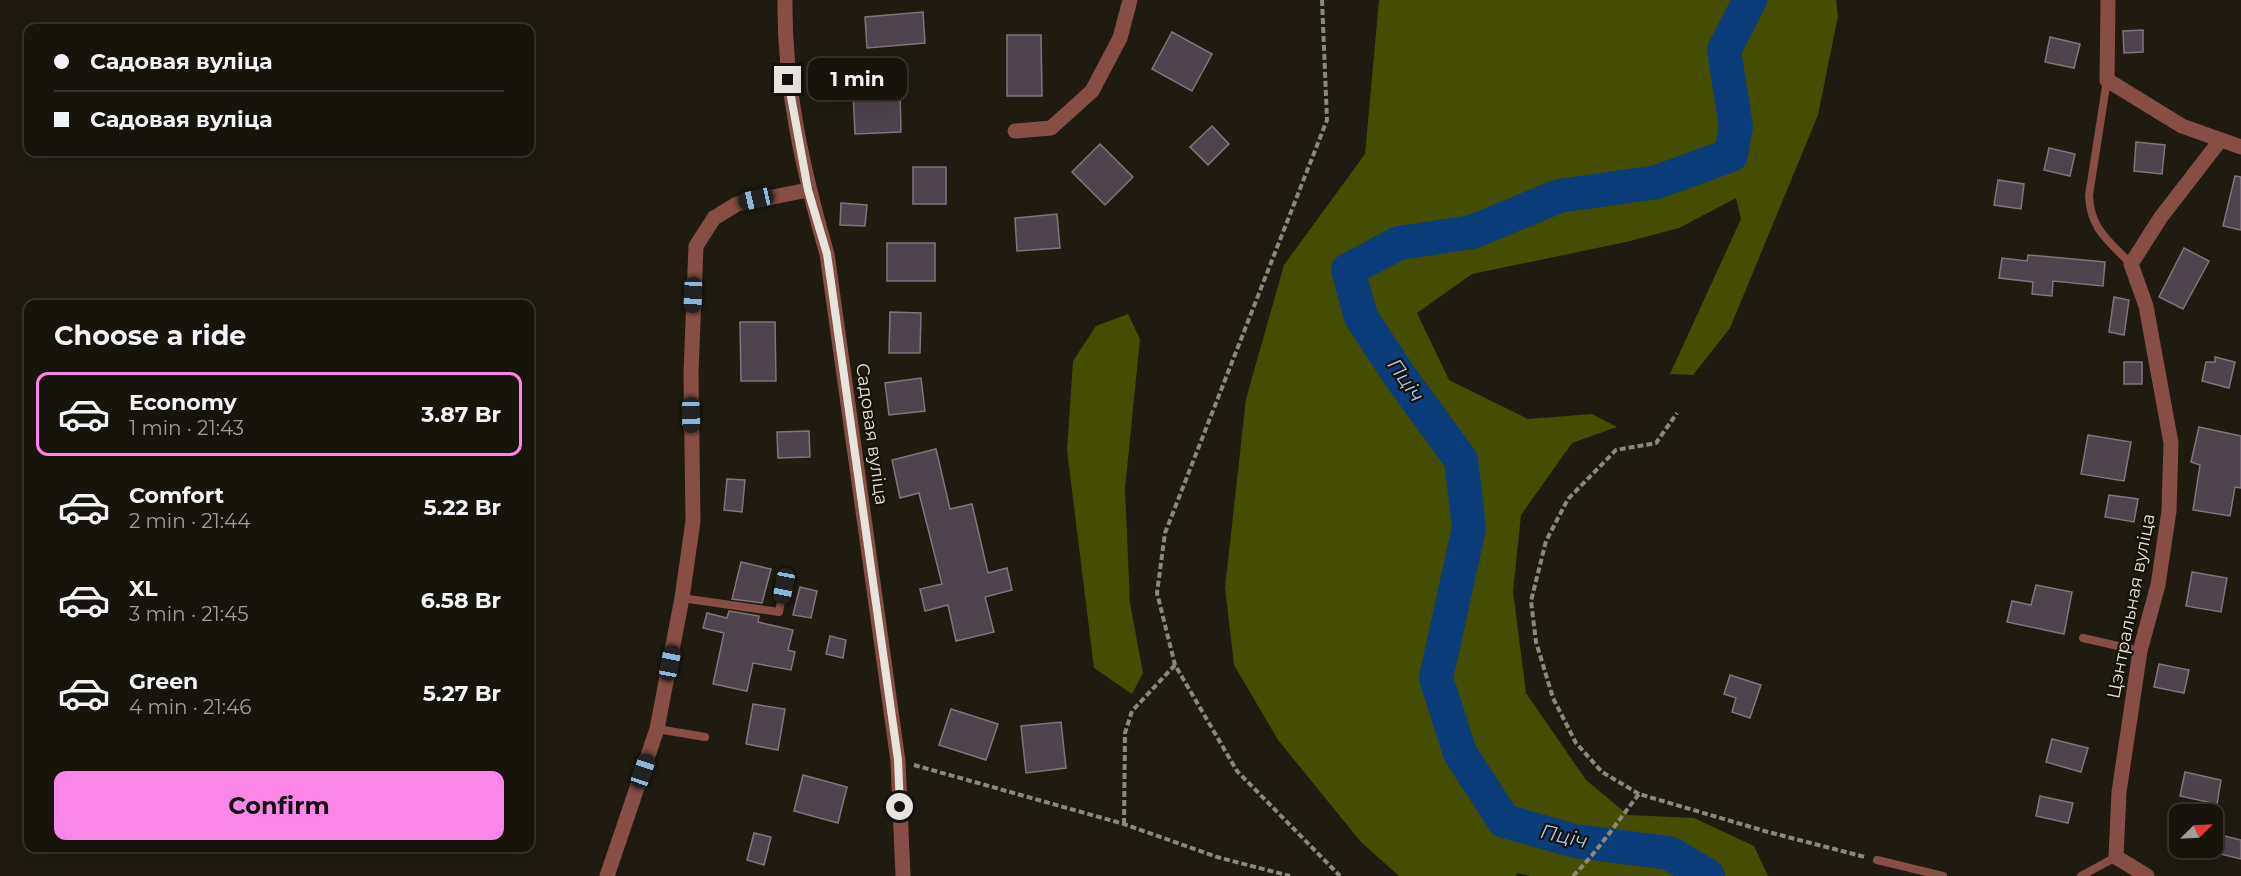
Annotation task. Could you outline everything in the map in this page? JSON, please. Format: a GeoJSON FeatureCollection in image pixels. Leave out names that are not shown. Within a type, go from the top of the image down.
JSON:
{"type":"FeatureCollection","features":[{"type":"Feature","properties":{"kind":"street","name":"Садовая вуліца"},"geometry":{"type":"LineString","coordinates":[[786,0],[788,80],[808,190],[827,254],[898,760],[903,876]]}},
{"type":"Feature","properties":{"kind":"street"},"geometry":{"type":"LineString","coordinates":[[1015,131],[1051,128],[1092,91],[1120,38],[1130,0]]}},
{"type":"Feature","properties":{"kind":"street"},"geometry":{"type":"LineString","coordinates":[[2108,0],[2108,80],[2182,126],[2219,142],[2241,147]]}},
{"type":"Feature","properties":{"kind":"street"},"geometry":{"type":"LineString","coordinates":[[2131,264],[2161,218],[2219,142]]}},
{"type":"Feature","properties":{"kind":"street"},"geometry":{"type":"LineString","coordinates":[[607,876],[657,729],[682,597],[693,522],[691,373],[696,246],[714,218],[737,204],[808,190]]}},
{"type":"Feature","properties":{"kind":"street","name":"Цэнтральная вуліца"},"geometry":{"type":"LineString","coordinates":[[2116,857],[2119,792],[2140,651],[2158,585],[2169,512],[2171,443],[2146,306],[2131,264]]}},
{"type":"Feature","properties":{"kind":"street"},"geometry":{"type":"LineString","coordinates":[[2116,857],[2147,876]]}},
{"type":"Feature","properties":{"kind":"lane"},"geometry":{"type":"LineString","coordinates":[[2108,80],[2089,195],[2090,213],[2097,229],[2131,264]]}},
{"type":"Feature","properties":{"kind":"lane"},"geometry":{"type":"LineString","coordinates":[[682,597],[779,612],[784,586]]}},
{"type":"Feature","properties":{"kind":"lane"},"geometry":{"type":"LineString","coordinates":[[2083,638],[2140,651]]}},
{"type":"Feature","properties":{"kind":"lane"},"geometry":{"type":"LineString","coordinates":[[657,729],[705,737]]}},
{"type":"Feature","properties":{"kind":"lane"},"geometry":{"type":"LineString","coordinates":[[2081,876],[2116,857]]}},
{"type":"Feature","properties":{"kind":"lane"},"geometry":{"type":"LineString","coordinates":[[1877,860],[1943,876]]}},
{"type":"Feature","properties":{"kind":"path"},"geometry":{"type":"LineString","coordinates":[[1322,0],[1327,120],[1165,533],[1157,593],[1175,665],[1237,771],[1340,876]]}},
{"type":"Feature","properties":{"kind":"path"},"geometry":{"type":"LineString","coordinates":[[1677,413],[1656,442],[1616,450],[1568,499],[1546,541],[1531,601],[1536,642],[1553,698],[1576,743],[1602,772],[1639,794],[1768,832],[1877,860]]}},
{"type":"Feature","properties":{"kind":"path"},"geometry":{"type":"LineString","coordinates":[[1124,824],[1125,733],[1132,711],[1175,665]]}},
{"type":"Feature","properties":{"kind":"path"},"geometry":{"type":"LineString","coordinates":[[898,760],[1124,824],[1217,857],[1290,876]]}},
{"type":"Feature","properties":{"kind":"path"},"geometry":{"type":"LineString","coordinates":[[1573,876],[1597,851],[1604,838],[1639,794]]}},
{"type":"Feature","properties":{"kind":"green space"},"geometry":{"type":"Polygon","coordinates":[[[1379,0],[1836,0],[1838,16],[1818,115],[1730,328],[1693,375],[1670,374],[1741,219],[1736,198],[1679,228],[1626,242],[1472,274],[1417,313],[1449,380],[1528,419],[1592,414],[1617,427],[1572,443],[1521,515],[1513,591],[1526,693],[1586,780],[1628,815],[1694,818],[1754,846],[1768,876],[1530,876],[1517,873],[1516,876],[1399,876],[1361,842],[1278,740],[1234,665],[1225,588],[1246,399],[1284,265],[1365,154],[1379,0]]]}},
{"type":"Feature","properties":{"kind":"green space"},"geometry":{"type":"Polygon","coordinates":[[[1128,314],[1140,339],[1125,489],[1130,603],[1143,673],[1132,694],[1094,668],[1067,450],[1073,361],[1096,326],[1128,314]]]}},
{"type":"Feature","properties":{"kind":"building"},"geometry":{"type":"Polygon","coordinates":[[[923,12],[925,43],[867,48],[865,17],[923,12]]]}},
{"type":"Feature","properties":{"kind":"building"},"geometry":{"type":"Polygon","coordinates":[[[2143,30],[2143,52],[2124,53],[2123,31],[2143,30]]]}},
{"type":"Feature","properties":{"kind":"building"},"geometry":{"type":"Polygon","coordinates":[[[1172,32],[1212,54],[1192,91],[1152,69],[1172,32]]]}},
{"type":"Feature","properties":{"kind":"building"},"geometry":{"type":"Polygon","coordinates":[[[1007,35],[1041,35],[1042,96],[1007,96],[1007,35]]]}},
{"type":"Feature","properties":{"kind":"building"},"geometry":{"type":"Polygon","coordinates":[[[2050,37],[2080,44],[2074,68],[2045,62],[2050,37]]]}},
{"type":"Feature","properties":{"kind":"building"},"geometry":{"type":"Polygon","coordinates":[[[900,92],[901,132],[855,134],[853,93],[900,92]]]}},
{"type":"Feature","properties":{"kind":"building"},"geometry":{"type":"Polygon","coordinates":[[[1212,126],[1229,144],[1208,165],[1190,147],[1212,126]]]}},
{"type":"Feature","properties":{"kind":"building"},"geometry":{"type":"Polygon","coordinates":[[[2136,142],[2165,145],[2162,174],[2134,171],[2136,142]]]}},
{"type":"Feature","properties":{"kind":"building"},"geometry":{"type":"Polygon","coordinates":[[[1100,144],[1133,177],[1105,205],[1072,172],[1100,144]]]}},
{"type":"Feature","properties":{"kind":"building"},"geometry":{"type":"Polygon","coordinates":[[[2049,148],[2075,154],[2070,176],[2044,170],[2049,148]]]}},
{"type":"Feature","properties":{"kind":"building"},"geometry":{"type":"Polygon","coordinates":[[[913,167],[946,167],[946,204],[913,204],[913,167]]]}},
{"type":"Feature","properties":{"kind":"building"},"geometry":{"type":"Polygon","coordinates":[[[2235,176],[2241,177],[2241,230],[2223,226],[2235,176]]]}},
{"type":"Feature","properties":{"kind":"building"},"geometry":{"type":"Polygon","coordinates":[[[1998,180],[2024,184],[2021,209],[1994,205],[1998,180]]]}},
{"type":"Feature","properties":{"kind":"building"},"geometry":{"type":"Polygon","coordinates":[[[841,203],[867,205],[865,226],[840,225],[841,203]]]}},
{"type":"Feature","properties":{"kind":"building"},"geometry":{"type":"Polygon","coordinates":[[[1057,214],[1060,248],[1017,251],[1015,218],[1057,214]]]}},
{"type":"Feature","properties":{"kind":"building"},"geometry":{"type":"Polygon","coordinates":[[[887,243],[935,243],[935,281],[887,281],[887,243]]]}},
{"type":"Feature","properties":{"kind":"building"},"geometry":{"type":"Polygon","coordinates":[[[2184,248],[2209,261],[2183,309],[2159,297],[2184,248]]]}},
{"type":"Feature","properties":{"kind":"building"},"geometry":{"type":"Polygon","coordinates":[[[2028,255],[2105,262],[2103,286],[2053,281],[2052,296],[2032,294],[2033,282],[1999,278],[2002,258],[2027,261],[2028,255]]]}},
{"type":"Feature","properties":{"kind":"building"},"geometry":{"type":"Polygon","coordinates":[[[2114,297],[2129,300],[2124,335],[2109,332],[2114,297]]]}},
{"type":"Feature","properties":{"kind":"building"},"geometry":{"type":"Polygon","coordinates":[[[890,312],[921,313],[920,353],[889,353],[890,312]]]}},
{"type":"Feature","properties":{"kind":"building"},"geometry":{"type":"Polygon","coordinates":[[[740,322],[775,322],[776,381],[741,381],[740,322]]]}},
{"type":"Feature","properties":{"kind":"building"},"geometry":{"type":"Polygon","coordinates":[[[2215,357],[2235,362],[2229,388],[2202,381],[2206,362],[2215,362],[2215,357]]]}},
{"type":"Feature","properties":{"kind":"building"},"geometry":{"type":"Polygon","coordinates":[[[2124,362],[2142,362],[2142,384],[2124,384],[2124,362]]]}},
{"type":"Feature","properties":{"kind":"building"},"geometry":{"type":"Polygon","coordinates":[[[921,378],[925,411],[889,415],[885,383],[921,378]]]}},
{"type":"Feature","properties":{"kind":"building"},"geometry":{"type":"Polygon","coordinates":[[[2199,427],[2241,436],[2241,488],[2235,487],[2230,516],[2193,510],[2200,465],[2191,462],[2199,427]]]}},
{"type":"Feature","properties":{"kind":"building"},"geometry":{"type":"Polygon","coordinates":[[[809,431],[810,457],[778,458],[777,432],[809,431]]]}},
{"type":"Feature","properties":{"kind":"building"},"geometry":{"type":"Polygon","coordinates":[[[2088,435],[2131,442],[2124,481],[2081,474],[2088,435]]]}},
{"type":"Feature","properties":{"kind":"building"},"geometry":{"type":"Polygon","coordinates":[[[936,449],[950,509],[972,504],[988,573],[1007,568],[1012,590],[985,597],[994,632],[956,641],[948,605],[925,611],[920,589],[942,584],[919,493],[900,498],[892,460],[936,449]]]}},
{"type":"Feature","properties":{"kind":"building"},"geometry":{"type":"Polygon","coordinates":[[[727,479],[745,480],[742,512],[724,510],[727,479]]]}},
{"type":"Feature","properties":{"kind":"building"},"geometry":{"type":"Polygon","coordinates":[[[2109,495],[2138,499],[2134,522],[2105,517],[2109,495]]]}},
{"type":"Feature","properties":{"kind":"building"},"geometry":{"type":"Polygon","coordinates":[[[741,562],[771,569],[762,603],[732,599],[741,562]]]}},
{"type":"Feature","properties":{"kind":"building"},"geometry":{"type":"Polygon","coordinates":[[[2192,572],[2227,578],[2221,612],[2186,606],[2192,572]]]}},
{"type":"Feature","properties":{"kind":"building"},"geometry":{"type":"Polygon","coordinates":[[[2036,585],[2072,592],[2064,634],[2007,622],[2012,601],[2031,605],[2036,585]]]}},
{"type":"Feature","properties":{"kind":"building"},"geometry":{"type":"Polygon","coordinates":[[[800,587],[817,591],[811,618],[793,615],[800,587]]]}},
{"type":"Feature","properties":{"kind":"building"},"geometry":{"type":"Polygon","coordinates":[[[729,611],[759,616],[758,622],[793,630],[788,650],[795,652],[791,670],[753,663],[747,691],[713,684],[724,633],[703,628],[707,613],[727,618],[729,611]]]}},
{"type":"Feature","properties":{"kind":"building"},"geometry":{"type":"Polygon","coordinates":[[[830,636],[846,640],[843,658],[826,654],[830,636]]]}},
{"type":"Feature","properties":{"kind":"building"},"geometry":{"type":"Polygon","coordinates":[[[2159,664],[2189,670],[2184,693],[2154,687],[2159,664]]]}},
{"type":"Feature","properties":{"kind":"building"},"geometry":{"type":"Polygon","coordinates":[[[1730,675],[1761,685],[1750,718],[1732,712],[1736,698],[1724,694],[1730,675]]]}},
{"type":"Feature","properties":{"kind":"building"},"geometry":{"type":"Polygon","coordinates":[[[753,704],[785,709],[778,750],[746,744],[753,704]]]}},
{"type":"Feature","properties":{"kind":"building"},"geometry":{"type":"Polygon","coordinates":[[[951,709],[998,724],[986,760],[939,745],[951,709]]]}},
{"type":"Feature","properties":{"kind":"building"},"geometry":{"type":"Polygon","coordinates":[[[1061,722],[1066,768],[1026,773],[1021,726],[1061,722]]]}},
{"type":"Feature","properties":{"kind":"building"},"geometry":{"type":"Polygon","coordinates":[[[2052,739],[2088,748],[2081,772],[2046,762],[2052,739]]]}},
{"type":"Feature","properties":{"kind":"building"},"geometry":{"type":"Polygon","coordinates":[[[2185,772],[2221,780],[2217,804],[2180,796],[2185,772]]]}},
{"type":"Feature","properties":{"kind":"building"},"geometry":{"type":"Polygon","coordinates":[[[803,775],[847,787],[838,823],[794,811],[803,775]]]}},
{"type":"Feature","properties":{"kind":"building"},"geometry":{"type":"Polygon","coordinates":[[[2040,796],[2073,803],[2068,823],[2036,816],[2040,796]]]}},
{"type":"Feature","properties":{"kind":"building"},"geometry":{"type":"Polygon","coordinates":[[[754,833],[771,837],[764,865],[747,860],[754,833]]]}},
{"type":"Feature","properties":{"kind":"building"},"geometry":{"type":"Polygon","coordinates":[[[2223,836],[2241,840],[2241,859],[2223,855],[2223,836]]]}},
{"type":"Feature","properties":{"kind":"waterway","name":"Пціч"},"geometry":{"type":"LineString","coordinates":[[1708,876],[1669,853],[1575,841],[1504,821],[1460,753],[1436,678],[1469,528],[1461,460],[1399,375],[1361,317],[1348,270],[1399,243],[1472,232],[1559,196],[1657,182],[1731,155],[1736,127],[1724,50],[1750,0]]}},
{"type":"Feature","properties":{"kind":"route"},"geometry":{"type":"LineString","coordinates":[[788,80],[808,190],[827,254],[898,760],[900,807]]}}]}
